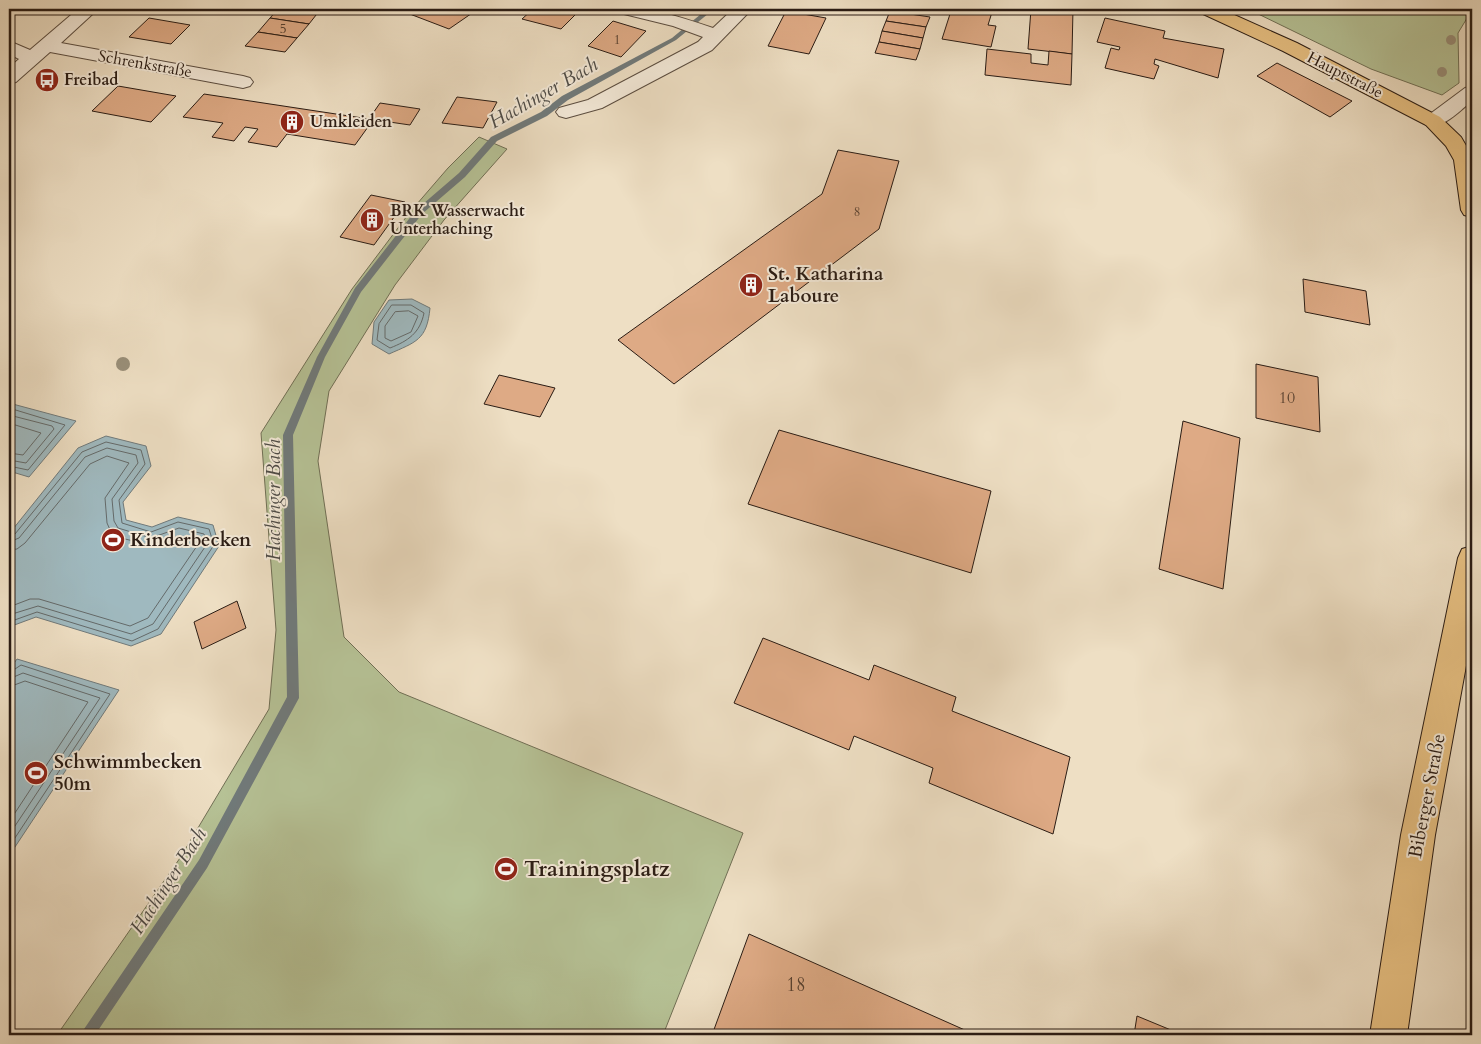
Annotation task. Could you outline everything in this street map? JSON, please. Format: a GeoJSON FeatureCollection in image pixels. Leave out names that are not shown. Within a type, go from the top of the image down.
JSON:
{"type":"FeatureCollection","features":[{"type":"Feature","properties":{"kind":"main road","name":"Hauptstraße"},"geometry":{"type":"LineString","coordinates":[[1207,9],[1290,47],[1433,121],[1467,153]]}},
{"type":"Feature","properties":{"kind":"main road"},"geometry":{"type":"LineString","coordinates":[[1467,153],[1472,210]]}},
{"type":"Feature","properties":{"kind":"main road","name":"Biberger Straße"},"geometry":{"type":"LineString","coordinates":[[1388,1035],[1418,835],[1472,558]]}},
{"type":"Feature","properties":{"kind":"street"},"geometry":{"type":"LineString","coordinates":[[9,78],[89,9]]}},
{"type":"Feature","properties":{"kind":"street"},"geometry":{"type":"LineString","coordinates":[[626,9],[681,22],[710,34]]}},
{"type":"Feature","properties":{"kind":"street"},"geometry":{"type":"LineString","coordinates":[[566,112],[595,104],[706,46],[710,34],[743,9]]}},
{"type":"Feature","properties":{"kind":"street","name":"Schrenkstraße"},"geometry":{"type":"LineString","coordinates":[[9,47],[243,82]]}},
{"type":"Feature","properties":{"kind":"street"},"geometry":{"type":"LineString","coordinates":[[1433,121],[1472,92]]}},
{"type":"Feature","properties":{"kind":"green space"},"geometry":{"type":"Polygon","coordinates":[[[1248,9],[1472,10],[1458,33],[1459,83],[1442,95],[1371,69],[1248,9]]]}},
{"type":"Feature","properties":{"kind":"green space","name":"Trainingsplatz"},"geometry":{"type":"Polygon","coordinates":[[[479,137],[507,149],[444,220],[395,285],[329,391],[318,461],[344,637],[399,692],[743,833],[663,1035],[57,1035],[180,858],[269,709],[276,630],[261,433],[352,289],[410,212],[448,168],[479,137]]]}},
{"type":"Feature","properties":{"kind":"water"},"geometry":{"type":"Polygon","coordinates":[[[412,299],[430,308],[423,333],[413,343],[389,354],[372,344],[374,322],[389,300],[412,299]]]}},
{"type":"Feature","properties":{"kind":"water"},"geometry":{"type":"Polygon","coordinates":[[[9,403],[76,421],[29,477],[9,471],[9,403]]]}},
{"type":"Feature","properties":{"kind":"water","name":"Kinderbecken"},"geometry":{"type":"Polygon","coordinates":[[[106,436],[146,446],[151,466],[123,502],[126,520],[152,527],[178,517],[213,525],[219,546],[161,634],[131,646],[36,617],[9,627],[9,534],[78,448],[106,436]]]}},
{"type":"Feature","properties":{"kind":"water","name":"Schwimmbecken 50m"},"geometry":{"type":"Polygon","coordinates":[[[17,659],[119,690],[9,856],[9,670],[17,659]]]}},
{"type":"Feature","properties":{"kind":"building"},"geometry":{"type":"Polygon","coordinates":[[[278,9],[320,10],[309,24],[270,18],[278,9]]]}},
{"type":"Feature","properties":{"kind":"building"},"geometry":{"type":"Polygon","coordinates":[[[405,9],[478,9],[449,29],[402,11],[405,9]]]}},
{"type":"Feature","properties":{"kind":"building"},"geometry":{"type":"Polygon","coordinates":[[[533,9],[561,9],[577,13],[561,29],[522,19],[533,9]]]}},
{"type":"Feature","properties":{"kind":"building"},"geometry":{"type":"Polygon","coordinates":[[[939,9],[993,9],[988,25],[996,26],[991,47],[942,39],[950,14],[938,12],[939,9]]]}},
{"type":"Feature","properties":{"kind":"building"},"geometry":{"type":"Polygon","coordinates":[[[1031,9],[1073,9],[1072,54],[1028,49],[1031,9]]]}},
{"type":"Feature","properties":{"kind":"building"},"geometry":{"type":"Polygon","coordinates":[[[786,11],[826,18],[809,54],[768,46],[786,11]]]}},
{"type":"Feature","properties":{"kind":"building"},"geometry":{"type":"Polygon","coordinates":[[[890,11],[930,17],[926,27],[886,21],[890,11]]]}},
{"type":"Feature","properties":{"kind":"building"},"geometry":{"type":"Polygon","coordinates":[[[149,18],[190,25],[171,44],[129,37],[149,18]]]}},
{"type":"Feature","properties":{"kind":"building"},"geometry":{"type":"Polygon","coordinates":[[[270,18],[309,24],[297,38],[258,32],[270,18]]]}},
{"type":"Feature","properties":{"kind":"building"},"geometry":{"type":"Polygon","coordinates":[[[1105,18],[1165,31],[1163,38],[1224,49],[1218,78],[1155,59],[1154,64],[1159,66],[1154,79],[1105,68],[1111,48],[1119,50],[1120,47],[1097,42],[1105,18]]]}},
{"type":"Feature","properties":{"kind":"building"},"geometry":{"type":"Polygon","coordinates":[[[613,21],[646,31],[621,57],[588,46],[613,21]]]}},
{"type":"Feature","properties":{"kind":"building"},"geometry":{"type":"Polygon","coordinates":[[[886,21],[926,27],[923,38],[882,31],[886,21]]]}},
{"type":"Feature","properties":{"kind":"building"},"geometry":{"type":"Polygon","coordinates":[[[882,31],[923,38],[920,49],[879,42],[882,31]]]}},
{"type":"Feature","properties":{"kind":"building"},"geometry":{"type":"Polygon","coordinates":[[[258,32],[297,38],[285,52],[245,46],[258,32]]]}},
{"type":"Feature","properties":{"kind":"building"},"geometry":{"type":"Polygon","coordinates":[[[879,42],[920,49],[916,60],[875,53],[879,42]]]}},
{"type":"Feature","properties":{"kind":"building"},"geometry":{"type":"Polygon","coordinates":[[[987,49],[1031,54],[1031,63],[1048,65],[1049,51],[1072,54],[1071,85],[985,75],[987,49]]]}},
{"type":"Feature","properties":{"kind":"building"},"geometry":{"type":"Polygon","coordinates":[[[1277,63],[1352,101],[1330,117],[1257,76],[1277,63]]]}},
{"type":"Feature","properties":{"kind":"building"},"geometry":{"type":"Polygon","coordinates":[[[118,86],[176,96],[151,122],[92,111],[118,86]]]}},
{"type":"Feature","properties":{"kind":"building","name":"Umkleiden"},"geometry":{"type":"Polygon","coordinates":[[[204,94],[373,120],[355,145],[287,134],[277,147],[248,142],[258,129],[245,127],[234,141],[212,137],[223,123],[183,117],[204,94]]]}},
{"type":"Feature","properties":{"kind":"building"},"geometry":{"type":"Polygon","coordinates":[[[457,97],[497,102],[483,128],[442,123],[457,97]]]}},
{"type":"Feature","properties":{"kind":"building"},"geometry":{"type":"Polygon","coordinates":[[[380,103],[420,109],[410,125],[369,119],[380,103]]]}},
{"type":"Feature","properties":{"kind":"building","name":"St. Katharina Laboure"},"geometry":{"type":"Polygon","coordinates":[[[838,150],[899,161],[879,229],[674,384],[618,340],[822,194],[838,150]]]}},
{"type":"Feature","properties":{"kind":"building","name":"BRK Wasserwacht Unterhaching"},"geometry":{"type":"Polygon","coordinates":[[[371,195],[405,202],[374,245],[340,237],[371,195]]]}},
{"type":"Feature","properties":{"kind":"building"},"geometry":{"type":"Polygon","coordinates":[[[1303,279],[1366,291],[1370,325],[1305,312],[1303,279]]]}},
{"type":"Feature","properties":{"kind":"building"},"geometry":{"type":"Polygon","coordinates":[[[1256,364],[1318,377],[1320,432],[1256,418],[1256,364]]]}},
{"type":"Feature","properties":{"kind":"building"},"geometry":{"type":"Polygon","coordinates":[[[499,375],[555,388],[540,417],[484,404],[499,375]]]}},
{"type":"Feature","properties":{"kind":"building"},"geometry":{"type":"Polygon","coordinates":[[[1183,421],[1240,438],[1223,589],[1159,569],[1183,421]]]}},
{"type":"Feature","properties":{"kind":"building"},"geometry":{"type":"Polygon","coordinates":[[[779,430],[991,491],[971,573],[748,504],[779,430]]]}},
{"type":"Feature","properties":{"kind":"building"},"geometry":{"type":"Polygon","coordinates":[[[237,601],[246,628],[202,649],[194,622],[237,601]]]}},
{"type":"Feature","properties":{"kind":"building"},"geometry":{"type":"Polygon","coordinates":[[[763,638],[869,680],[874,665],[956,697],[952,711],[1070,757],[1053,834],[929,783],[933,768],[854,736],[849,750],[734,703],[763,638]]]}},
{"type":"Feature","properties":{"kind":"building"},"geometry":{"type":"Polygon","coordinates":[[[749,934],[976,1035],[712,1035],[749,934]]]}},
{"type":"Feature","properties":{"kind":"building"},"geometry":{"type":"Polygon","coordinates":[[[1137,1016],[1183,1035],[1134,1035],[1137,1016]]]}},
{"type":"Feature","properties":{"kind":"waterway","name":"Hachinger Bach"},"geometry":{"type":"LineString","coordinates":[[87,1035],[203,864],[293,698],[288,435],[321,357],[358,290],[419,212],[462,175],[494,139],[544,114],[565,98],[674,39],[711,9]]}},
{"type":"Feature","properties":{"kind":"place","name":"Freibad"},"geometry":{"type":"Point","coordinates":[47,80]}},
{"type":"Feature","properties":{"kind":"place","name":"Umkleiden"},"geometry":{"type":"Point","coordinates":[292,122]}},
{"type":"Feature","properties":{"kind":"place","name":"BRK Wasserwacht Unterhaching"},"geometry":{"type":"Point","coordinates":[372,220]}},
{"type":"Feature","properties":{"kind":"place","name":"St. Katharina Laboure"},"geometry":{"type":"Point","coordinates":[751,285]}},
{"type":"Feature","properties":{"kind":"place","name":"Kinderbecken"},"geometry":{"type":"Point","coordinates":[113,540]}},
{"type":"Feature","properties":{"kind":"place","name":"Schwimmbecken 50m"},"geometry":{"type":"Point","coordinates":[36,773]}},
{"type":"Feature","properties":{"kind":"place","name":"Trainingsplatz"},"geometry":{"type":"Point","coordinates":[506,869]}}]}
